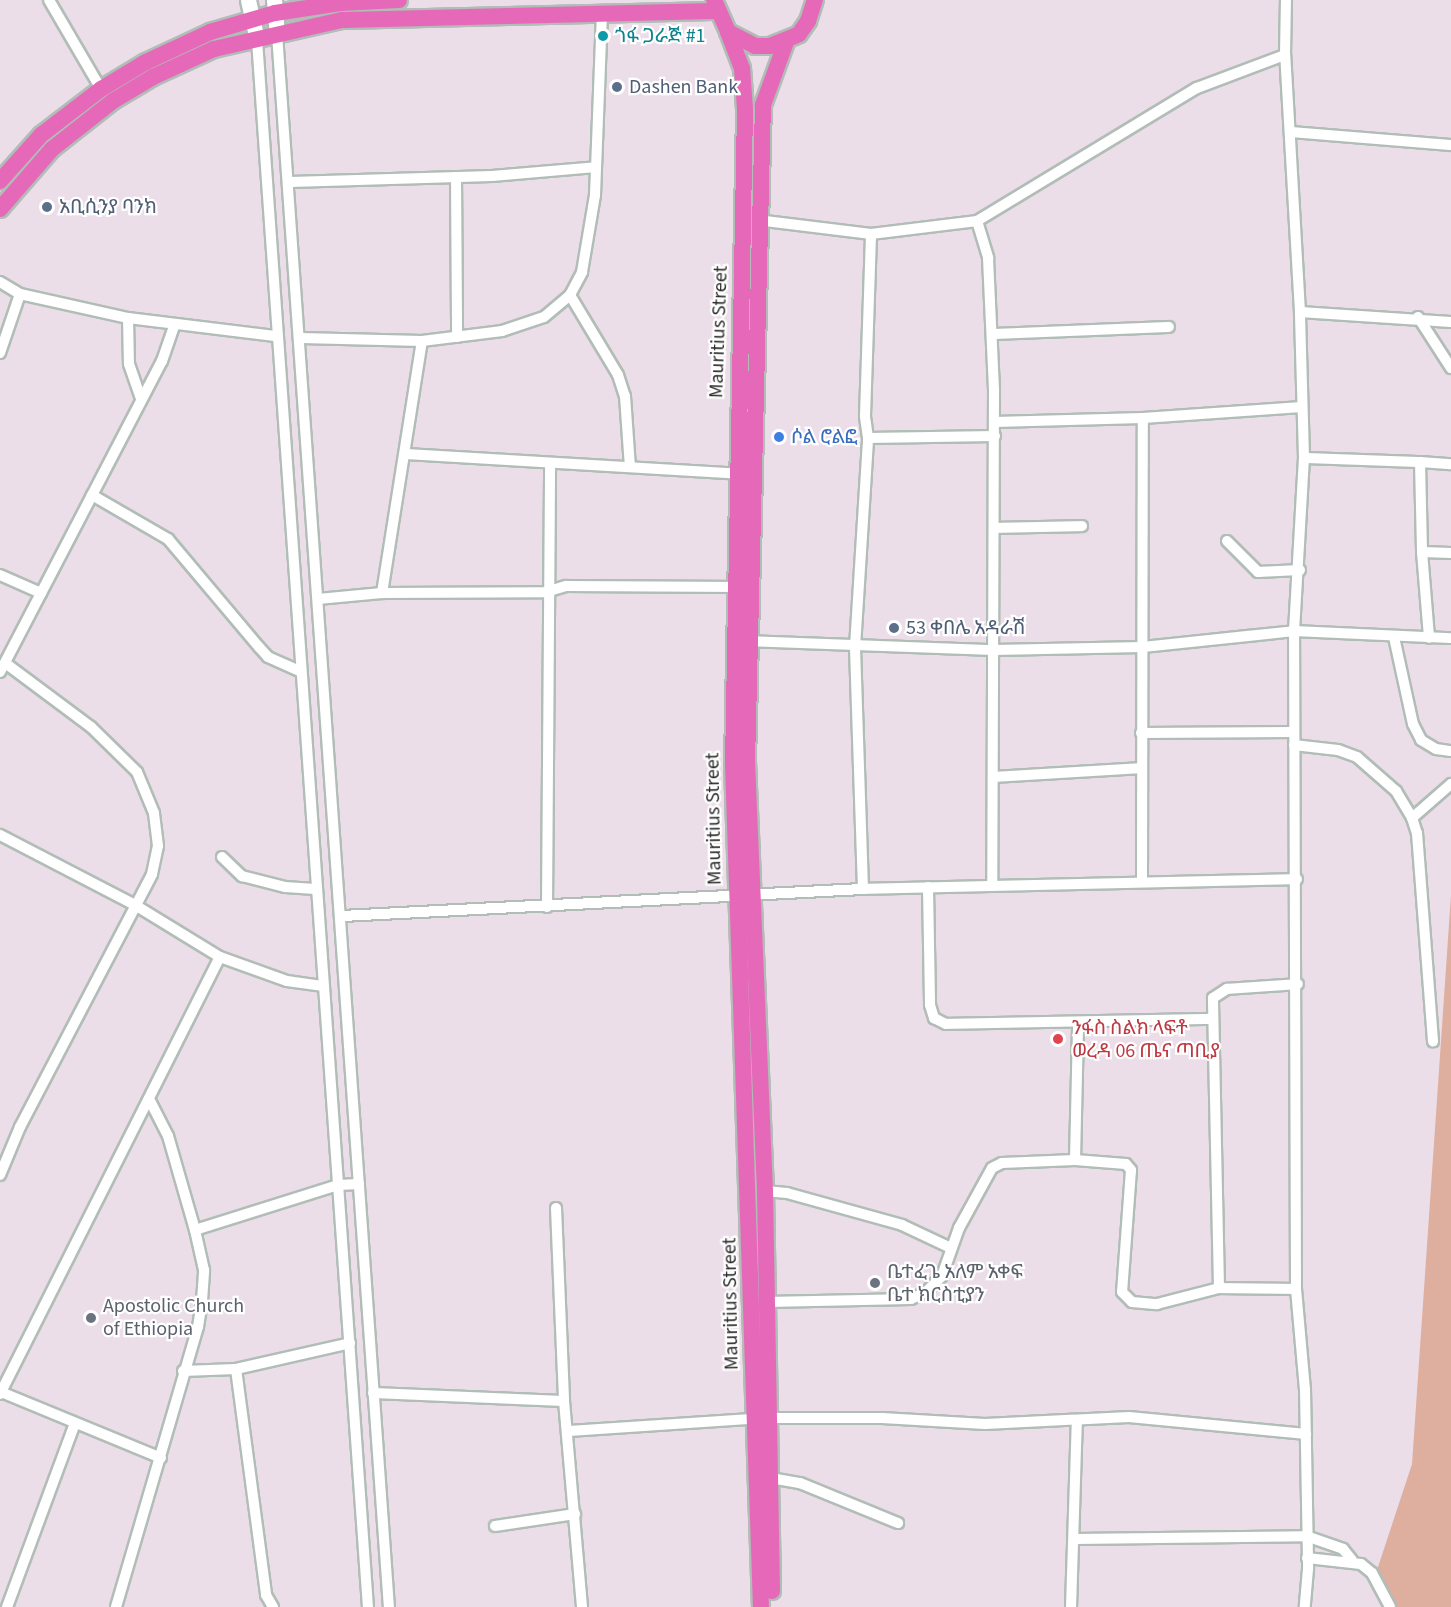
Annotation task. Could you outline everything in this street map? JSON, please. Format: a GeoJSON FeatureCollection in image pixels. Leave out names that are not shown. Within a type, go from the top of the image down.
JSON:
{"type":"FeatureCollection","features":[{"type":"Feature","properties":{"kind":"main road"},"geometry":{"type":"LineString","coordinates":[[0,181],[41,135],[101,89],[146,62],[249,20],[274,7],[399,0]]}},
{"type":"Feature","properties":{"kind":"main road"},"geometry":{"type":"LineString","coordinates":[[728,32],[755,46],[786,42],[808,21],[815,0]]}},
{"type":"Feature","properties":{"kind":"main road"},"geometry":{"type":"LineString","coordinates":[[0,209],[52,149],[113,100],[153,77],[214,50],[342,20],[602,14],[714,5]]}},
{"type":"Feature","properties":{"kind":"main road","name":"Mauritius Street"},"geometry":{"type":"LineString","coordinates":[[714,5],[728,32],[742,68],[751,220]]}},
{"type":"Feature","properties":{"kind":"main road","name":"Mauritius Street"},"geometry":{"type":"LineString","coordinates":[[761,1607],[762,1477],[750,1191],[741,641],[751,220],[763,105],[786,42]]}},
{"type":"Feature","properties":{"kind":"main road","name":"Mauritius Street"},"geometry":{"type":"LineString","coordinates":[[744,894],[765,1191],[765,1302],[760,1418]]}},
{"type":"Feature","properties":{"kind":"main road","name":"Mauritius Street"},"geometry":{"type":"LineString","coordinates":[[762,1477],[772,1607]]}},
{"type":"Feature","properties":{"kind":"street"},"geometry":{"type":"LineString","coordinates":[[49,0],[101,89]]}},
{"type":"Feature","properties":{"kind":"street"},"geometry":{"type":"LineString","coordinates":[[248,0],[249,20],[257,40],[268,175],[275,336],[368,1607]]}},
{"type":"Feature","properties":{"kind":"street"},"geometry":{"type":"LineString","coordinates":[[1286,0],[1285,55],[1300,312],[1304,458],[1300,570],[1294,631],[1294,745],[1298,984],[1296,1288],[1306,1434],[1305,1607]]}},
{"type":"Feature","properties":{"kind":"street"},"geometry":{"type":"LineString","coordinates":[[274,7],[290,182],[389,1607]]}},
{"type":"Feature","properties":{"kind":"street"},"geometry":{"type":"LineString","coordinates":[[301,338],[422,341],[502,331],[544,317],[570,295],[582,272],[596,195],[602,14]]}},
{"type":"Feature","properties":{"kind":"street"},"geometry":{"type":"LineString","coordinates":[[751,220],[871,234],[976,220],[1197,88],[1285,55]]}},
{"type":"Feature","properties":{"kind":"street"},"geometry":{"type":"LineString","coordinates":[[1290,132],[1451,145]]}},
{"type":"Feature","properties":{"kind":"street"},"geometry":{"type":"LineString","coordinates":[[290,182],[456,177],[596,167]]}},
{"type":"Feature","properties":{"kind":"street"},"geometry":{"type":"LineString","coordinates":[[456,177],[457,337]]}},
{"type":"Feature","properties":{"kind":"street"},"geometry":{"type":"LineString","coordinates":[[976,220],[988,258],[993,334],[996,528],[992,885]]}},
{"type":"Feature","properties":{"kind":"street"},"geometry":{"type":"LineString","coordinates":[[863,889],[855,647],[868,438],[865,417],[871,234]]}},
{"type":"Feature","properties":{"kind":"street"},"geometry":{"type":"LineString","coordinates":[[0,282],[20,294],[128,318],[174,326],[275,336]]}},
{"type":"Feature","properties":{"kind":"street"},"geometry":{"type":"LineString","coordinates":[[0,353],[20,294]]}},
{"type":"Feature","properties":{"kind":"street"},"geometry":{"type":"LineString","coordinates":[[570,295],[618,375],[625,396],[630,467]]}},
{"type":"Feature","properties":{"kind":"street"},"geometry":{"type":"LineString","coordinates":[[1300,312],[1418,317],[1451,322]]}},
{"type":"Feature","properties":{"kind":"street"},"geometry":{"type":"LineString","coordinates":[[1418,317],[1451,368]]}},
{"type":"Feature","properties":{"kind":"street"},"geometry":{"type":"LineString","coordinates":[[128,318],[129,364],[141,399]]}},
{"type":"Feature","properties":{"kind":"street"},"geometry":{"type":"LineString","coordinates":[[0,1175],[20,1127],[152,874],[158,846],[154,813],[137,772],[91,727],[2,668],[162,361],[174,326]]}},
{"type":"Feature","properties":{"kind":"street"},"geometry":{"type":"LineString","coordinates":[[993,334],[1169,327]]}},
{"type":"Feature","properties":{"kind":"street"},"geometry":{"type":"LineString","coordinates":[[382,593],[407,454],[422,341]]}},
{"type":"Feature","properties":{"kind":"street"},"geometry":{"type":"LineString","coordinates":[[994,422],[1143,418],[1302,407]]}},
{"type":"Feature","properties":{"kind":"street"},"geometry":{"type":"LineString","coordinates":[[1142,880],[1143,418]]}},
{"type":"Feature","properties":{"kind":"street"},"geometry":{"type":"LineString","coordinates":[[868,438],[995,436]]}},
{"type":"Feature","properties":{"kind":"street"},"geometry":{"type":"LineString","coordinates":[[407,454],[550,465],[744,474]]}},
{"type":"Feature","properties":{"kind":"street"},"geometry":{"type":"LineString","coordinates":[[1304,458],[1451,464]]}},
{"type":"Feature","properties":{"kind":"street"},"geometry":{"type":"LineString","coordinates":[[1420,462],[1422,552],[1429,638]]}},
{"type":"Feature","properties":{"kind":"street"},"geometry":{"type":"LineString","coordinates":[[547,907],[546,592],[550,465]]}},
{"type":"Feature","properties":{"kind":"street"},"geometry":{"type":"LineString","coordinates":[[92,495],[168,539],[258,647],[301,672]]}},
{"type":"Feature","properties":{"kind":"street"},"geometry":{"type":"LineString","coordinates":[[996,528],[1082,526]]}},
{"type":"Feature","properties":{"kind":"street"},"geometry":{"type":"LineString","coordinates":[[1227,542],[1258,572],[1300,570]]}},
{"type":"Feature","properties":{"kind":"street"},"geometry":{"type":"LineString","coordinates":[[1422,552],[1451,553]]}},
{"type":"Feature","properties":{"kind":"street"},"geometry":{"type":"LineString","coordinates":[[0,575],[41,593]]}},
{"type":"Feature","properties":{"kind":"street"},"geometry":{"type":"LineString","coordinates":[[318,599],[382,593],[546,592],[566,585],[742,587]]}},
{"type":"Feature","properties":{"kind":"street"},"geometry":{"type":"LineString","coordinates":[[741,641],[994,651],[1143,647],[1294,631],[1451,638]]}},
{"type":"Feature","properties":{"kind":"street"},"geometry":{"type":"LineString","coordinates":[[1394,637],[1413,724],[1421,740],[1436,749],[1451,751]]}},
{"type":"Feature","properties":{"kind":"street"},"geometry":{"type":"LineString","coordinates":[[1141,733],[1294,732]]}},
{"type":"Feature","properties":{"kind":"street"},"geometry":{"type":"LineString","coordinates":[[1294,745],[1338,750],[1357,757],[1396,791],[1412,818],[1417,833],[1433,1041]]}},
{"type":"Feature","properties":{"kind":"street"},"geometry":{"type":"LineString","coordinates":[[994,777],[1142,768]]}},
{"type":"Feature","properties":{"kind":"street"},"geometry":{"type":"LineString","coordinates":[[1412,818],[1451,784]]}},
{"type":"Feature","properties":{"kind":"street"},"geometry":{"type":"LineString","coordinates":[[0,835],[135,905],[220,957],[287,981],[324,986]]}},
{"type":"Feature","properties":{"kind":"street"},"geometry":{"type":"LineString","coordinates":[[222,857],[242,876],[285,887],[315,889]]}},
{"type":"Feature","properties":{"kind":"street"},"geometry":{"type":"LineString","coordinates":[[342,916],[863,889],[1142,880],[1297,879]]}},
{"type":"Feature","properties":{"kind":"street"},"geometry":{"type":"LineString","coordinates":[[928,887],[930,1005],[934,1018],[946,1024],[1078,1024],[1212,1019]]}},
{"type":"Feature","properties":{"kind":"street"},"geometry":{"type":"LineString","coordinates":[[161,1458],[1,1393],[150,1101],[220,957]]}},
{"type":"Feature","properties":{"kind":"street"},"geometry":{"type":"LineString","coordinates":[[1219,1288],[1212,1019],[1217,993],[1298,984]]}},
{"type":"Feature","properties":{"kind":"street"},"geometry":{"type":"LineString","coordinates":[[1076,1160],[1078,1024]]}},
{"type":"Feature","properties":{"kind":"street"},"geometry":{"type":"LineString","coordinates":[[116,1607],[161,1458],[183,1371],[198,1327],[202,1301],[204,1270],[195,1230],[168,1136],[150,1101]]}},
{"type":"Feature","properties":{"kind":"street"},"geometry":{"type":"LineString","coordinates":[[765,1302],[911,1299],[926,1292],[942,1276],[951,1248],[992,1168],[1002,1163],[1076,1160],[1126,1164],[1131,1170],[1122,1292],[1126,1298],[1144,1305],[1219,1288],[1296,1288]]}},
{"type":"Feature","properties":{"kind":"street"},"geometry":{"type":"LineString","coordinates":[[195,1230],[338,1185],[359,1184]]}},
{"type":"Feature","properties":{"kind":"street"},"geometry":{"type":"LineString","coordinates":[[765,1191],[787,1193],[902,1225],[951,1248]]}},
{"type":"Feature","properties":{"kind":"street"},"geometry":{"type":"LineString","coordinates":[[556,1208],[564,1401],[582,1607]]}},
{"type":"Feature","properties":{"kind":"street"},"geometry":{"type":"LineString","coordinates":[[183,1371],[236,1369],[350,1343]]}},
{"type":"Feature","properties":{"kind":"street"},"geometry":{"type":"LineString","coordinates":[[236,1369],[266,1595],[273,1607]]}},
{"type":"Feature","properties":{"kind":"street"},"geometry":{"type":"LineString","coordinates":[[373,1393],[564,1401]]}},
{"type":"Feature","properties":{"kind":"street"},"geometry":{"type":"LineString","coordinates":[[568,1431],[760,1418],[882,1418],[986,1424],[1129,1418],[1306,1434]]}},
{"type":"Feature","properties":{"kind":"street"},"geometry":{"type":"LineString","coordinates":[[1071,1607],[1077,1421]]}},
{"type":"Feature","properties":{"kind":"street"},"geometry":{"type":"LineString","coordinates":[[6,1603],[75,1423]]}},
{"type":"Feature","properties":{"kind":"street"},"geometry":{"type":"LineString","coordinates":[[762,1477],[800,1483],[898,1523]]}},
{"type":"Feature","properties":{"kind":"street"},"geometry":{"type":"LineString","coordinates":[[495,1526],[575,1514]]}},
{"type":"Feature","properties":{"kind":"street"},"geometry":{"type":"LineString","coordinates":[[1074,1539],[1306,1536],[1336,1545],[1352,1560],[1372,1573],[1390,1607]]}},
{"type":"Feature","properties":{"kind":"street"},"geometry":{"type":"LineString","coordinates":[[1306,1558],[1352,1560]]}},
{"type":"Feature","properties":{"kind":"shaded area"},"geometry":{"type":"Polygon","coordinates":[[[1451,895],[1451,1607],[1395,1607],[1377,1570],[1412,1464],[1451,895]]]}},
{"type":"Feature","properties":{"kind":"place","name":"ጎፋ ጋራጅ #1"},"geometry":{"type":"Point","coordinates":[603,36]}},
{"type":"Feature","properties":{"kind":"place","name":"Dashen Bank"},"geometry":{"type":"Point","coordinates":[617,87]}},
{"type":"Feature","properties":{"kind":"place","name":"አቢሲንያ ባንክ"},"geometry":{"type":"Point","coordinates":[47,207]}},
{"type":"Feature","properties":{"kind":"place","name":"ሶል ሮልፎ"},"geometry":{"type":"Point","coordinates":[779,437]}},
{"type":"Feature","properties":{"kind":"place","name":"53 ቀበሌ አዳራሽ"},"geometry":{"type":"Point","coordinates":[894,628]}},
{"type":"Feature","properties":{"kind":"place","name":"ንፋስ ስልክ ላፍቶ ወረዳ 06 ጤና ጣቢያ"},"geometry":{"type":"Point","coordinates":[1058,1039]}},
{"type":"Feature","properties":{"kind":"place","name":"ቤተፈጌ አለም አቀፍ ቤተ ክርስቲያን"},"geometry":{"type":"Point","coordinates":[875,1283]}},
{"type":"Feature","properties":{"kind":"place","name":"Apostolic Church of Ethiopia"},"geometry":{"type":"Point","coordinates":[91,1318]}}]}
